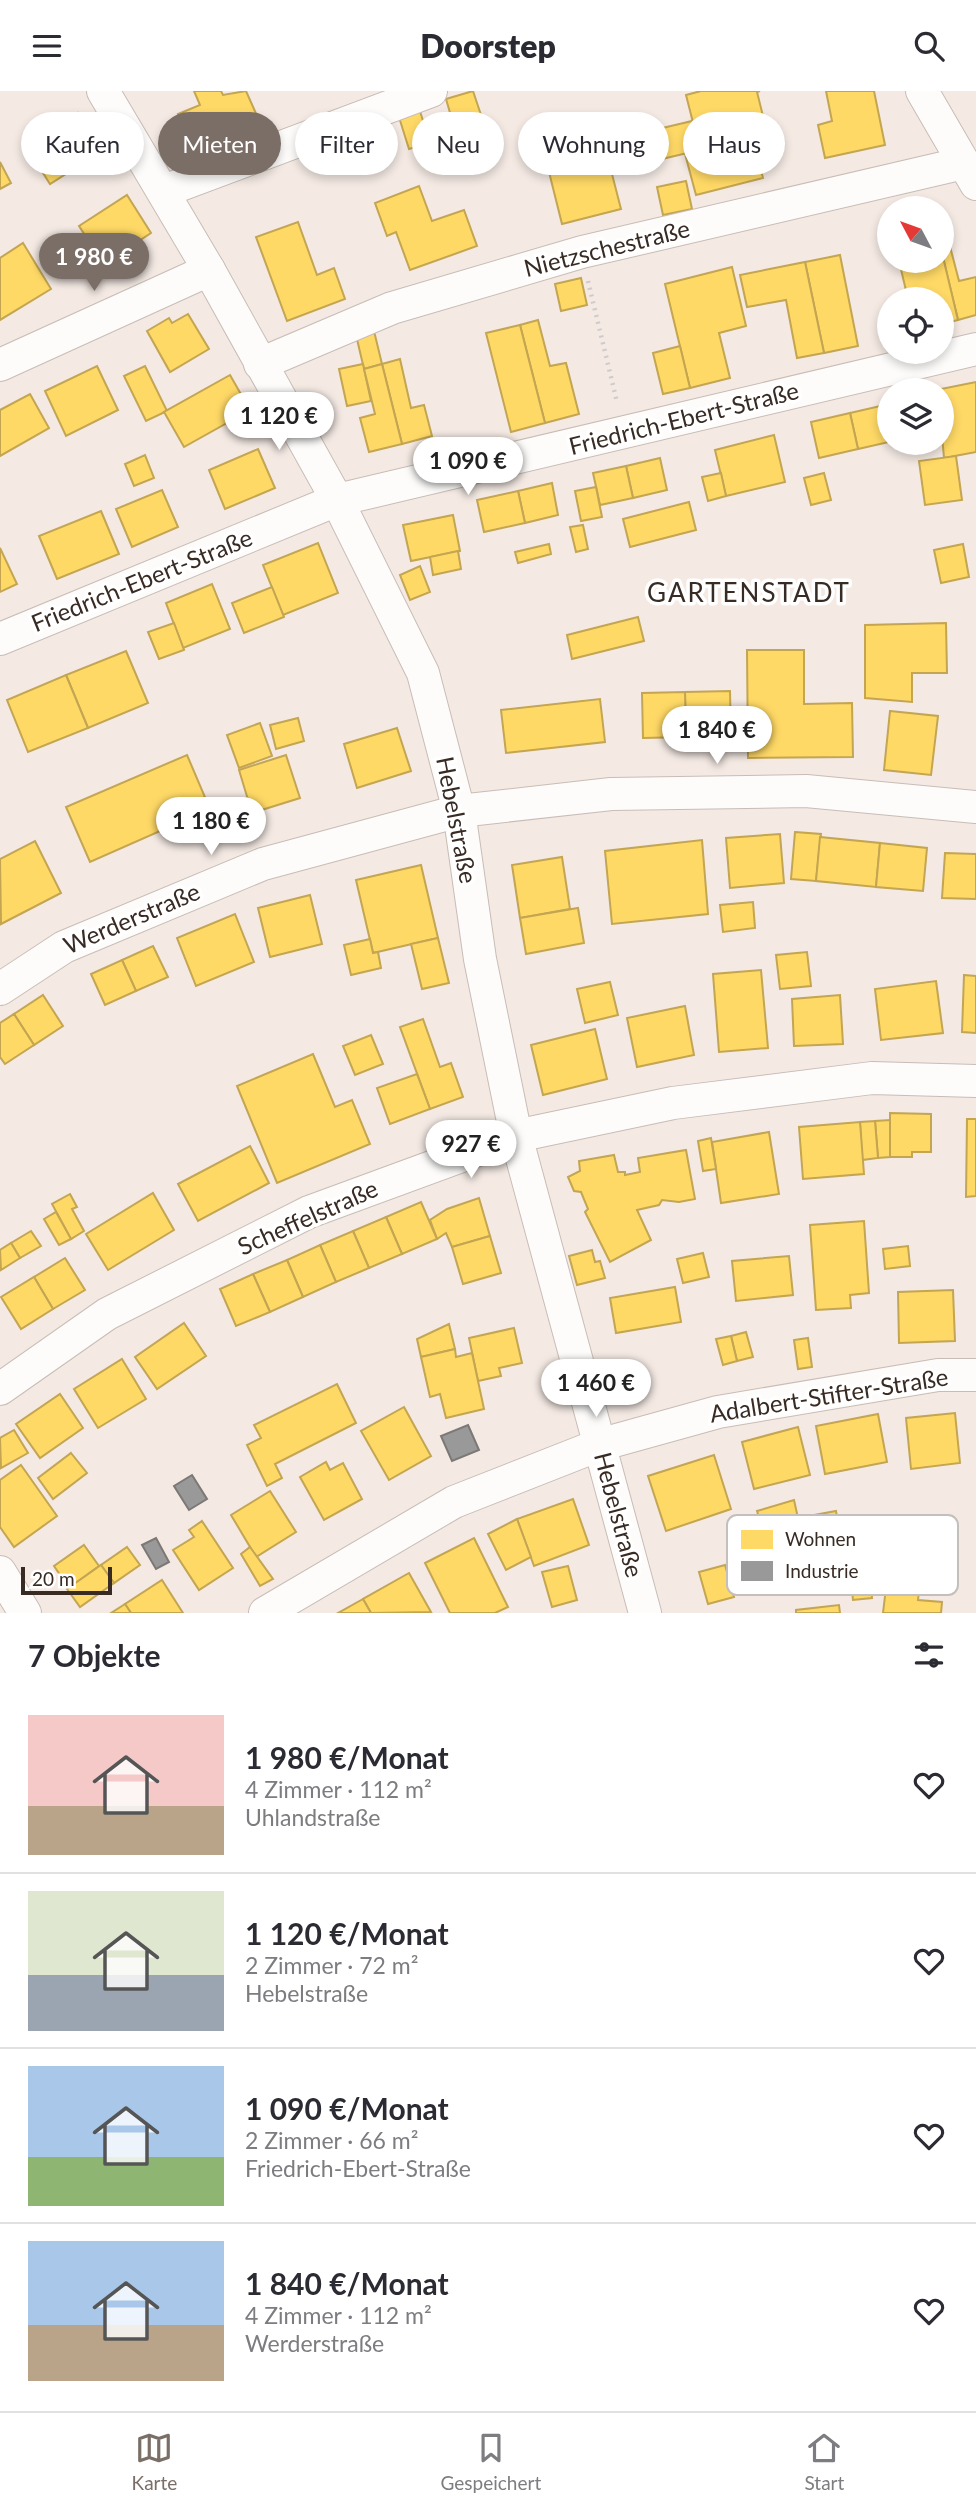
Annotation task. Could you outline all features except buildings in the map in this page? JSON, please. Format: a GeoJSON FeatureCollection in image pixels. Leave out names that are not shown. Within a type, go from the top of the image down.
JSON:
{"type":"FeatureCollection","features":[{"type":"Feature","properties":{"kind":"street","name":"Hebelstraße"},"geometry":{"type":"LineString","coordinates":[[103,91],[164,191],[337,500],[423,673],[459,811],[480,959],[516,1136],[645,1613]]}},
{"type":"Feature","properties":{"kind":"street"},"geometry":{"type":"LineString","coordinates":[[164,191],[431,91]]}},
{"type":"Feature","properties":{"kind":"street"},"geometry":{"type":"LineString","coordinates":[[922,91],[970,173]]}},
{"type":"Feature","properties":{"kind":"street","name":"Nietzschestraße"},"geometry":{"type":"LineString","coordinates":[[260,364],[392,308],[582,252],[970,173]]}},
{"type":"Feature","properties":{"kind":"street"},"geometry":{"type":"LineString","coordinates":[[0,365],[209,270]]}},
{"type":"Feature","properties":{"kind":"street","name":"Friedrich-Ebert-Straße"},"geometry":{"type":"LineString","coordinates":[[0,639],[337,500],[976,349]]}},
{"type":"Feature","properties":{"kind":"street","name":"Werderstraße"},"geometry":{"type":"LineString","coordinates":[[0,989],[64,947],[263,863],[459,811],[611,795],[806,791],[976,807]]}},
{"type":"Feature","properties":{"kind":"street","name":"Scheffelstraße"},"geometry":{"type":"LineString","coordinates":[[0,1389],[107,1314],[309,1212],[516,1136],[673,1104],[872,1078],[976,1081]]}},
{"type":"Feature","properties":{"kind":"street","name":"Adalbert-Stifter-Straße"},"geometry":{"type":"LineString","coordinates":[[265,1613],[454,1502],[599,1445],[718,1412],[938,1375],[976,1375]]}},
{"type":"Feature","properties":{"kind":"street"},"geometry":{"type":"LineString","coordinates":[[0,1572],[25,1613]]}},
{"type":"Feature","properties":{"kind":"path"},"geometry":{"type":"LineString","coordinates":[[582,252],[625,434]]}},
{"type":"Feature","properties":{"kind":"district","name":"GARTENSTADT"},"geometry":{"type":"Point","coordinates":[749,593]}}]}
